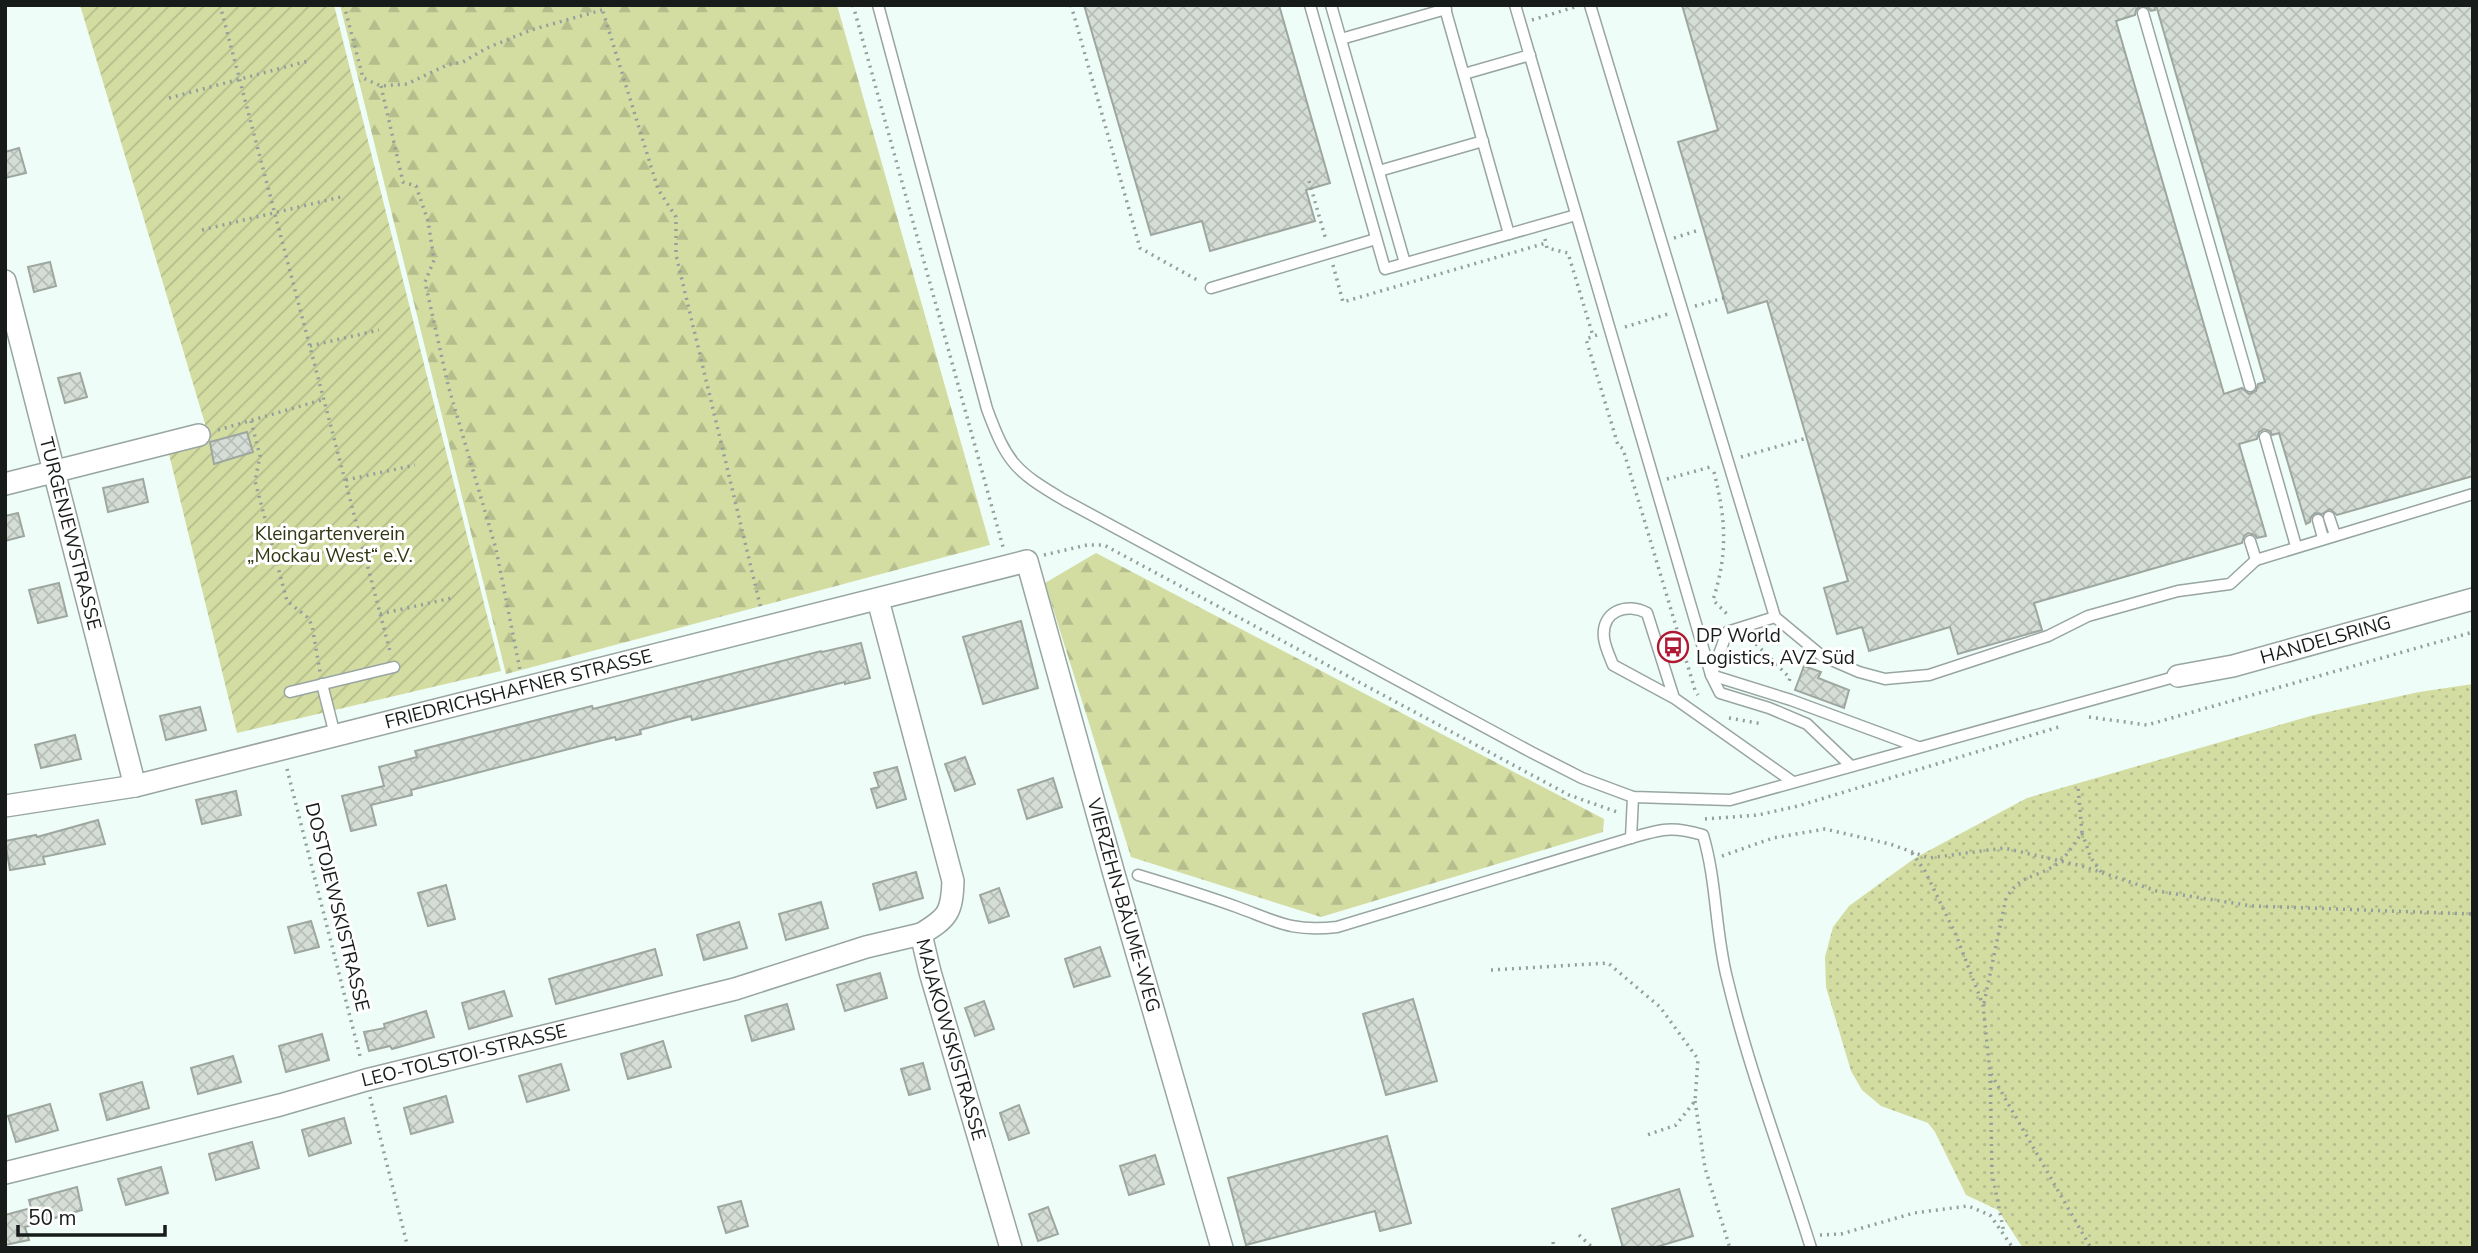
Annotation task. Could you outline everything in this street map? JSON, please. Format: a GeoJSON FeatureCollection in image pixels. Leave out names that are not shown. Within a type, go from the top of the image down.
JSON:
{"type":"FeatureCollection","features":[{"type":"Feature","properties":{"kind":"street","name":"TURGENJEWSTRASSE"},"geometry":{"type":"LineString","coordinates":[[5,281],[135,786]]}},
{"type":"Feature","properties":{"kind":"street"},"geometry":{"type":"LineString","coordinates":[[5,484],[199,435]]}},
{"type":"Feature","properties":{"kind":"street","name":"FRIEDRICHSHAFNER STRASSE"},"geometry":{"type":"LineString","coordinates":[[5,806],[135,786],[1018,564]]}},
{"type":"Feature","properties":{"kind":"street","name":"VIERZEHN-BÄUME-WEG"},"geometry":{"type":"LineString","coordinates":[[1018,564],[1118,887],[1222,1248]]}},
{"type":"Feature","properties":{"kind":"street","name":"HANDELSRING"},"geometry":{"type":"LineString","coordinates":[[2178,676],[2233,666],[2473,599]]}},
{"type":"Feature","properties":{"kind":"street","name":"MAJAKOWSKISTRASSE"},"geometry":{"type":"LineString","coordinates":[[878,600],[953,881],[952,902],[944,920],[921,934],[1011,1248]]}},
{"type":"Feature","properties":{"kind":"street","name":"LEO-TOLSTOI-STRASSE"},"geometry":{"type":"LineString","coordinates":[[5,1173],[735,989],[866,947],[921,934]]}},
{"type":"Feature","properties":{"kind":"lane"},"geometry":{"type":"LineString","coordinates":[[878,5],[987,409],[1000,443],[1014,467],[1063,500],[1531,752],[1582,778],[1633,797],[1730,800],[2178,676]]}},
{"type":"Feature","properties":{"kind":"lane"},"geometry":{"type":"LineString","coordinates":[[1310,5],[1385,269],[1576,215]]}},
{"type":"Feature","properties":{"kind":"lane"},"geometry":{"type":"LineString","coordinates":[[1331,5],[1405,263]]}},
{"type":"Feature","properties":{"kind":"lane"},"geometry":{"type":"LineString","coordinates":[[1515,5],[1711,675],[1720,693],[1769,708],[1807,724],[1851,766]]}},
{"type":"Feature","properties":{"kind":"lane"},"geometry":{"type":"LineString","coordinates":[[1590,6],[1775,617],[1822,656],[1859,672],[1885,679],[1929,675],[2048,636],[2088,616],[2178,591],[2230,584],[2256,560],[2473,494]]}},
{"type":"Feature","properties":{"kind":"lane"},"geometry":{"type":"LineString","coordinates":[[1341,39],[1445,7],[1509,234]]}},
{"type":"Feature","properties":{"kind":"lane"},"geometry":{"type":"LineString","coordinates":[[2143,13],[2250,386]]}},
{"type":"Feature","properties":{"kind":"lane"},"geometry":{"type":"LineString","coordinates":[[1464,74],[1530,55]]}},
{"type":"Feature","properties":{"kind":"lane"},"geometry":{"type":"LineString","coordinates":[[1379,171],[1482,141]]}},
{"type":"Feature","properties":{"kind":"lane"},"geometry":{"type":"LineString","coordinates":[[1211,288],[1376,239]]}},
{"type":"Feature","properties":{"kind":"lane"},"geometry":{"type":"LineString","coordinates":[[2265,437],[2296,546]]}},
{"type":"Feature","properties":{"kind":"lane"},"geometry":{"type":"LineString","coordinates":[[2323,538],[2324,519],[2335,535]]}},
{"type":"Feature","properties":{"kind":"lane"},"geometry":{"type":"LineString","coordinates":[[2250,541],[2256,560]]}},
{"type":"Feature","properties":{"kind":"lane"},"geometry":{"type":"LineString","coordinates":[[1674,698],[1647,612],[1627,607],[1616,610],[1604,627],[1604,638],[1613,665],[1674,698],[1793,782]]}},
{"type":"Feature","properties":{"kind":"lane"},"geometry":{"type":"LineString","coordinates":[[1711,675],[1727,632],[1775,617]]}},
{"type":"Feature","properties":{"kind":"lane"},"geometry":{"type":"LineString","coordinates":[[290,692],[394,667]]}},
{"type":"Feature","properties":{"kind":"lane"},"geometry":{"type":"LineString","coordinates":[[1711,675],[1784,698],[1918,747]]}},
{"type":"Feature","properties":{"kind":"lane"},"geometry":{"type":"LineString","coordinates":[[322,684],[335,734]]}},
{"type":"Feature","properties":{"kind":"lane"},"geometry":{"type":"LineString","coordinates":[[1630,838],[1633,797]]}},
{"type":"Feature","properties":{"kind":"lane"},"geometry":{"type":"LineString","coordinates":[[1138,874],[1280,925],[1310,930],[1337,927],[1656,830],[1679,828],[1703,835],[1710,860],[1717,929],[1727,977],[1764,1112],[1811,1248]]}},
{"type":"Feature","properties":{"kind":"path"},"geometry":{"type":"LineString","coordinates":[[220,5],[394,667]]}},
{"type":"Feature","properties":{"kind":"path"},"geometry":{"type":"LineString","coordinates":[[344,5],[363,78],[381,86],[407,84],[447,65],[463,62],[487,48],[531,30],[601,8],[658,189],[676,217],[676,255],[765,628]]}},
{"type":"Feature","properties":{"kind":"path"},"geometry":{"type":"LineString","coordinates":[[853,5],[1018,564]]}},
{"type":"Feature","properties":{"kind":"path"},"geometry":{"type":"LineString","coordinates":[[1071,5],[1140,248],[1211,288]]}},
{"type":"Feature","properties":{"kind":"path"},"geometry":{"type":"LineString","coordinates":[[1520,24],[1577,7],[1590,6]]}},
{"type":"Feature","properties":{"kind":"path"},"geometry":{"type":"LineString","coordinates":[[169,98],[308,61]]}},
{"type":"Feature","properties":{"kind":"path"},"geometry":{"type":"LineString","coordinates":[[381,86],[403,182],[416,186],[428,221],[434,260],[425,282],[448,385],[496,549],[524,689]]}},
{"type":"Feature","properties":{"kind":"path"},"geometry":{"type":"LineString","coordinates":[[202,230],[345,196]]}},
{"type":"Feature","properties":{"kind":"path"},"geometry":{"type":"LineString","coordinates":[[1542,225],[1547,248],[1568,253],[1593,337]]}},
{"type":"Feature","properties":{"kind":"path"},"geometry":{"type":"LineString","coordinates":[[1662,241],[1696,231]]}},
{"type":"Feature","properties":{"kind":"path"},"geometry":{"type":"LineString","coordinates":[[310,346],[379,330]]}},
{"type":"Feature","properties":{"kind":"path"},"geometry":{"type":"LineString","coordinates":[[199,435],[325,399]]}},
{"type":"Feature","properties":{"kind":"path"},"geometry":{"type":"LineString","coordinates":[[251,421],[260,456],[255,481],[286,601],[307,617],[312,625],[322,684]]}},
{"type":"Feature","properties":{"kind":"path"},"geometry":{"type":"LineString","coordinates":[[346,480],[415,465]]}},
{"type":"Feature","properties":{"kind":"path"},"geometry":{"type":"LineString","coordinates":[[1712,466],[1725,523],[1721,576],[1713,600],[1790,678],[1784,698]]}},
{"type":"Feature","properties":{"kind":"path"},"geometry":{"type":"LineString","coordinates":[[380,614],[452,598]]}},
{"type":"Feature","properties":{"kind":"path","name":"DOSTOJEWSKISTRASSE"},"geometry":{"type":"LineString","coordinates":[[282,749],[364,1072]]}},
{"type":"Feature","properties":{"kind":"path"},"geometry":{"type":"LineString","coordinates":[[2078,788],[2082,833],[2091,858],[2102,873]]}},
{"type":"Feature","properties":{"kind":"path"},"geometry":{"type":"LineString","coordinates":[[1710,860],[1773,838],[1825,830],[1891,844],[1929,858],[2004,848],[2060,861],[2157,891],[2252,906],[2473,914]]}},
{"type":"Feature","properties":{"kind":"path"},"geometry":{"type":"LineString","coordinates":[[1983,1005],[2006,898],[2015,884],[2053,867],[2082,833]]}},
{"type":"Feature","properties":{"kind":"path"},"geometry":{"type":"LineString","coordinates":[[1911,851],[1936,892],[1983,1005],[1990,1072],[1992,1173],[2004,1235]]}},
{"type":"Feature","properties":{"kind":"path"},"geometry":{"type":"LineString","coordinates":[[1491,970],[1608,962],[1660,1007],[1698,1059],[1695,1101],[1705,1168],[1730,1248]]}},
{"type":"Feature","properties":{"kind":"path"},"geometry":{"type":"LineString","coordinates":[[1990,1072],[2091,1248]]}},
{"type":"Feature","properties":{"kind":"path"},"geometry":{"type":"LineString","coordinates":[[369,1093],[408,1248]]}},
{"type":"Feature","properties":{"kind":"path"},"geometry":{"type":"LineString","coordinates":[[1647,1135],[1676,1125],[1695,1101]]}},
{"type":"Feature","properties":{"kind":"path"},"geometry":{"type":"LineString","coordinates":[[1808,1236],[1841,1234],[1914,1213],[1968,1206],[1990,1215],[2013,1248]]}},
{"type":"Feature","properties":{"kind":"path"},"geometry":{"type":"LineString","coordinates":[[1579,1235],[1593,1248]]}},
{"type":"Feature","properties":{"kind":"path"},"geometry":{"type":"LineString","coordinates":[[1552,1242],[1554,1248]]}},
{"type":"Feature","properties":{"kind":"green space","name":"Kleingartenverein „Mockau West“ e.V."},"geometry":{"type":"Polygon","coordinates":[[[80,5],[334,5],[501,671],[237,733],[168,450],[209,437],[80,5]]]}},
{"type":"Feature","properties":{"kind":"green space"},"geometry":{"type":"Polygon","coordinates":[[[340,5],[837,5],[990,545],[506,674],[340,5]]]}},
{"type":"Feature","properties":{"kind":"green space"},"geometry":{"type":"Polygon","coordinates":[[[1096,553],[1604,819],[1603,832],[1321,917],[1131,857],[1045,583],[1096,553]]]}},
{"type":"Feature","properties":{"kind":"green space"},"geometry":{"type":"Polygon","coordinates":[[[2473,684],[2473,1248],[2023,1248],[1998,1210],[1966,1195],[1928,1123],[1881,1106],[1862,1090],[1851,1071],[1826,987],[1825,957],[1833,927],[1849,906],[1915,858],[2027,798],[2314,715],[2419,692],[2473,684]]]}},
{"type":"Feature","properties":{"kind":"building"},"geometry":{"type":"Polygon","coordinates":[[[1084,5],[1279,5],[1330,183],[1306,190],[1315,221],[1210,251],[1202,221],[1151,235],[1084,5]]]}},
{"type":"Feature","properties":{"kind":"building"},"geometry":{"type":"Polygon","coordinates":[[[1682,5],[2154,5],[2155,10],[2140,6],[2135,15],[2116,21],[2224,394],[2242,388],[2249,394],[2256,391],[2258,384],[2265,382],[2156,5],[2473,5],[2473,476],[2337,515],[2330,509],[2322,514],[2315,513],[2306,524],[2279,433],[2272,435],[2264,429],[2259,432],[2257,439],[2239,444],[2266,536],[2257,538],[2248,533],[2242,543],[2034,603],[2042,630],[1958,654],[1950,627],[1869,651],[1862,627],[1837,634],[1824,588],[1848,581],[1767,301],[1728,313],[1678,142],[1718,130],[1682,5]]]}},
{"type":"Feature","properties":{"kind":"building"},"geometry":{"type":"Polygon","coordinates":[[[19,148],[26,173],[5,178],[5,152],[19,148]]]}},
{"type":"Feature","properties":{"kind":"building"},"geometry":{"type":"Polygon","coordinates":[[[50,262],[56,286],[34,292],[28,267],[50,262]]]}},
{"type":"Feature","properties":{"kind":"building"},"geometry":{"type":"Polygon","coordinates":[[[80,373],[87,397],[65,403],[58,378],[80,373]]]}},
{"type":"Feature","properties":{"kind":"building"},"geometry":{"type":"Polygon","coordinates":[[[247,432],[253,452],[214,464],[210,442],[247,432]]]}},
{"type":"Feature","properties":{"kind":"building"},"geometry":{"type":"Polygon","coordinates":[[[143,479],[148,502],[108,512],[103,488],[143,479]]]}},
{"type":"Feature","properties":{"kind":"building"},"geometry":{"type":"Polygon","coordinates":[[[18,513],[24,536],[5,541],[5,516],[18,513]]]}},
{"type":"Feature","properties":{"kind":"building"},"geometry":{"type":"Polygon","coordinates":[[[59,583],[67,616],[38,623],[29,590],[59,583]]]}},
{"type":"Feature","properties":{"kind":"building"},"geometry":{"type":"Polygon","coordinates":[[[1021,621],[1038,688],[983,704],[963,637],[1021,621]]]}},
{"type":"Feature","properties":{"kind":"building"},"geometry":{"type":"Polygon","coordinates":[[[861,643],[870,678],[692,720],[691,716],[640,730],[641,734],[616,740],[615,737],[411,790],[412,795],[371,805],[376,825],[351,831],[342,796],[384,786],[379,767],[417,757],[415,751],[861,643]]]}},
{"type":"Feature","properties":{"kind":"building"},"geometry":{"type":"Polygon","coordinates":[[[1804,666],[1821,672],[1818,678],[1849,690],[1844,708],[1795,690],[1804,666]]]}},
{"type":"Feature","properties":{"kind":"building"},"geometry":{"type":"Polygon","coordinates":[[[200,707],[206,730],[166,740],[160,716],[200,707]]]}},
{"type":"Feature","properties":{"kind":"building"},"geometry":{"type":"Polygon","coordinates":[[[75,735],[81,759],[41,768],[35,745],[75,735]]]}},
{"type":"Feature","properties":{"kind":"building"},"geometry":{"type":"Polygon","coordinates":[[[965,757],[975,784],[955,791],[945,764],[965,757]]]}},
{"type":"Feature","properties":{"kind":"building"},"geometry":{"type":"Polygon","coordinates":[[[897,767],[906,799],[877,808],[871,789],[879,787],[874,773],[897,767]]]}},
{"type":"Feature","properties":{"kind":"building"},"geometry":{"type":"Polygon","coordinates":[[[1053,778],[1062,807],[1027,819],[1018,790],[1053,778]]]}},
{"type":"Feature","properties":{"kind":"building"},"geometry":{"type":"Polygon","coordinates":[[[236,791],[241,815],[202,824],[196,800],[236,791]]]}},
{"type":"Feature","properties":{"kind":"building"},"geometry":{"type":"Polygon","coordinates":[[[98,820],[105,844],[43,857],[45,864],[10,870],[5,841],[36,835],[37,837],[98,820]]]}},
{"type":"Feature","properties":{"kind":"building"},"geometry":{"type":"Polygon","coordinates":[[[916,872],[923,898],[880,910],[873,884],[916,872]]]}},
{"type":"Feature","properties":{"kind":"building"},"geometry":{"type":"Polygon","coordinates":[[[446,885],[455,919],[428,926],[418,893],[446,885]]]}},
{"type":"Feature","properties":{"kind":"building"},"geometry":{"type":"Polygon","coordinates":[[[999,888],[1009,916],[989,923],[980,895],[999,888]]]}},
{"type":"Feature","properties":{"kind":"building"},"geometry":{"type":"Polygon","coordinates":[[[821,902],[828,928],[786,940],[779,914],[821,902]]]}},
{"type":"Feature","properties":{"kind":"building"},"geometry":{"type":"Polygon","coordinates":[[[311,921],[319,947],[295,953],[288,927],[311,921]]]}},
{"type":"Feature","properties":{"kind":"building"},"geometry":{"type":"Polygon","coordinates":[[[739,922],[747,948],[704,960],[697,935],[739,922]]]}},
{"type":"Feature","properties":{"kind":"building"},"geometry":{"type":"Polygon","coordinates":[[[1100,947],[1110,976],[1074,987],[1065,959],[1100,947]]]}},
{"type":"Feature","properties":{"kind":"building"},"geometry":{"type":"Polygon","coordinates":[[[655,949],[662,975],[556,1004],[549,979],[655,949]]]}},
{"type":"Feature","properties":{"kind":"building"},"geometry":{"type":"Polygon","coordinates":[[[880,973],[887,998],[845,1011],[837,985],[880,973]]]}},
{"type":"Feature","properties":{"kind":"building"},"geometry":{"type":"Polygon","coordinates":[[[504,991],[512,1016],[469,1029],[462,1003],[504,991]]]}},
{"type":"Feature","properties":{"kind":"building"},"geometry":{"type":"Polygon","coordinates":[[[1413,999],[1437,1081],[1386,1095],[1363,1014],[1413,999]]]}},
{"type":"Feature","properties":{"kind":"building"},"geometry":{"type":"Polygon","coordinates":[[[984,1001],[994,1029],[975,1036],[965,1008],[984,1001]]]}},
{"type":"Feature","properties":{"kind":"building"},"geometry":{"type":"Polygon","coordinates":[[[787,1004],[794,1029],[752,1041],[745,1016],[787,1004]]]}},
{"type":"Feature","properties":{"kind":"building"},"geometry":{"type":"Polygon","coordinates":[[[426,1011],[434,1037],[392,1049],[390,1046],[369,1051],[364,1032],[385,1028],[384,1024],[426,1011]]]}},
{"type":"Feature","properties":{"kind":"building"},"geometry":{"type":"Polygon","coordinates":[[[322,1034],[329,1060],[286,1072],[279,1046],[322,1034]]]}},
{"type":"Feature","properties":{"kind":"building"},"geometry":{"type":"Polygon","coordinates":[[[663,1041],[671,1067],[628,1079],[621,1054],[663,1041]]]}},
{"type":"Feature","properties":{"kind":"building"},"geometry":{"type":"Polygon","coordinates":[[[233,1056],[241,1082],[198,1094],[191,1068],[233,1056]]]}},
{"type":"Feature","properties":{"kind":"building"},"geometry":{"type":"Polygon","coordinates":[[[923,1063],[930,1089],[909,1095],[901,1069],[923,1063]]]}},
{"type":"Feature","properties":{"kind":"building"},"geometry":{"type":"Polygon","coordinates":[[[561,1064],[569,1090],[527,1102],[519,1076],[561,1064]]]}},
{"type":"Feature","properties":{"kind":"building"},"geometry":{"type":"Polygon","coordinates":[[[142,1082],[149,1108],[107,1120],[100,1094],[142,1082]]]}},
{"type":"Feature","properties":{"kind":"building"},"geometry":{"type":"Polygon","coordinates":[[[446,1096],[453,1122],[411,1134],[404,1108],[446,1096]]]}},
{"type":"Feature","properties":{"kind":"building"},"geometry":{"type":"Polygon","coordinates":[[[50,1104],[58,1130],[16,1142],[8,1116],[50,1104]]]}},
{"type":"Feature","properties":{"kind":"building"},"geometry":{"type":"Polygon","coordinates":[[[1019,1105],[1029,1133],[1009,1140],[1000,1113],[1019,1105]]]}},
{"type":"Feature","properties":{"kind":"building"},"geometry":{"type":"Polygon","coordinates":[[[344,1118],[351,1143],[309,1156],[302,1130],[344,1118]]]}},
{"type":"Feature","properties":{"kind":"building"},"geometry":{"type":"Polygon","coordinates":[[[1387,1136],[1411,1223],[1380,1231],[1375,1211],[1246,1245],[1228,1178],[1387,1136]]]}},
{"type":"Feature","properties":{"kind":"building"},"geometry":{"type":"Polygon","coordinates":[[[252,1142],[259,1168],[216,1180],[209,1154],[252,1142]]]}},
{"type":"Feature","properties":{"kind":"building"},"geometry":{"type":"Polygon","coordinates":[[[1155,1155],[1164,1184],[1129,1195],[1120,1166],[1155,1155]]]}},
{"type":"Feature","properties":{"kind":"building"},"geometry":{"type":"Polygon","coordinates":[[[161,1167],[168,1193],[126,1205],[118,1179],[161,1167]]]}},
{"type":"Feature","properties":{"kind":"building"},"geometry":{"type":"Polygon","coordinates":[[[77,1187],[82,1210],[25,1227],[29,1240],[5,1245],[5,1215],[31,1208],[29,1200],[77,1187]]]}},
{"type":"Feature","properties":{"kind":"building"},"geometry":{"type":"Polygon","coordinates":[[[1679,1189],[1693,1236],[1653,1248],[1623,1248],[1612,1209],[1679,1189]]]}},
{"type":"Feature","properties":{"kind":"building"},"geometry":{"type":"Polygon","coordinates":[[[741,1201],[748,1226],[726,1233],[718,1207],[741,1201]]]}},
{"type":"Feature","properties":{"kind":"building"},"geometry":{"type":"Polygon","coordinates":[[[1048,1207],[1058,1234],[1038,1241],[1029,1214],[1048,1207]]]}},
{"type":"Feature","properties":{"kind":"place","name":"DP World Logistics, AVZ Süd"},"geometry":{"type":"Point","coordinates":[1673,647]}}]}
